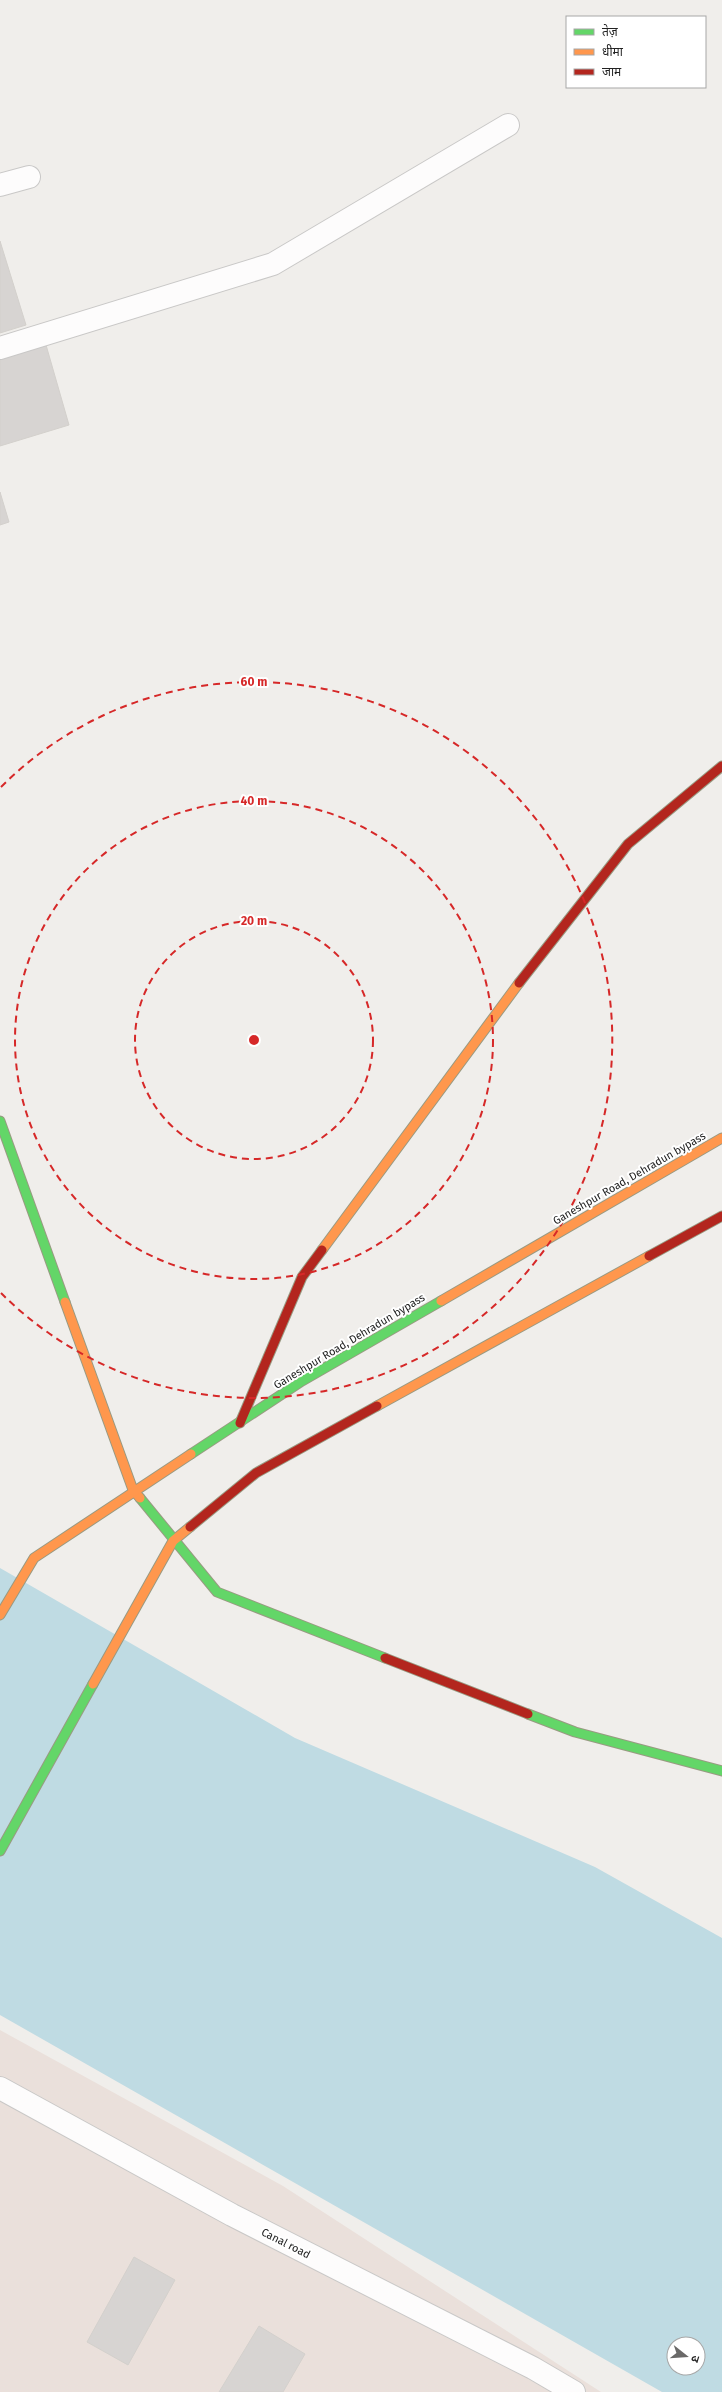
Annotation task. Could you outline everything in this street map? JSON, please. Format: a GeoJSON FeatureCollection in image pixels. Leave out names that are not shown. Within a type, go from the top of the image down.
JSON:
{"type":"FeatureCollection","features":[{"type":"Feature","properties":{"kind":"main road"},"geometry":{"type":"LineString","coordinates":[[240,1424],[302,1277],[538,958],[628,844],[722,766]]}},
{"type":"Feature","properties":{"kind":"main road"},"geometry":{"type":"LineString","coordinates":[[0,1121],[133,1490],[172,1541],[217,1592],[575,1732],[722,1771]]}},
{"type":"Feature","properties":{"kind":"main road","name":"Ganeshpur Road, Dehradun bypass"},"geometry":{"type":"LineString","coordinates":[[0,1615],[34,1558],[133,1490],[240,1424],[302,1381],[722,1138]]}},
{"type":"Feature","properties":{"kind":"main road"},"geometry":{"type":"LineString","coordinates":[[0,1851],[134,1612],[172,1541],[256,1473],[722,1216]]}},
{"type":"Feature","properties":{"kind":"street"},"geometry":{"type":"LineString","coordinates":[[0,348],[273,264],[508,125]]}},
{"type":"Feature","properties":{"kind":"street"},"geometry":{"type":"LineString","coordinates":[[0,185],[29,177]]}},
{"type":"Feature","properties":{"kind":"street","name":"Canal road"},"geometry":{"type":"LineString","coordinates":[[0,2088],[232,2215],[533,2368],[562,2389]]}},
{"type":"Feature","properties":{"kind":"shaded area"},"geometry":{"type":"Polygon","coordinates":[[[0,2030],[283,2186],[601,2392],[0,2392],[0,2030]]]}},
{"type":"Feature","properties":{"kind":"water"},"geometry":{"type":"Polygon","coordinates":[[[0,1568],[295,1738],[595,1867],[722,1938],[722,2392],[662,2392],[0,2015],[0,1568]]]}},
{"type":"Feature","properties":{"kind":"building"},"geometry":{"type":"Polygon","coordinates":[[[0,241],[26,325],[0,333],[0,241]]]}},
{"type":"Feature","properties":{"kind":"building"},"geometry":{"type":"Polygon","coordinates":[[[44,338],[69,425],[0,446],[0,351],[44,338]]]}},
{"type":"Feature","properties":{"kind":"building"},"geometry":{"type":"Polygon","coordinates":[[[0,492],[9,522],[0,525],[0,492]]]}},
{"type":"Feature","properties":{"kind":"building"},"geometry":{"type":"Polygon","coordinates":[[[134,2257],[175,2280],[128,2365],[87,2342],[134,2257]]]}},
{"type":"Feature","properties":{"kind":"building"},"geometry":{"type":"Polygon","coordinates":[[[259,2326],[305,2354],[283,2392],[219,2392],[259,2326]]]}},
{"type":"Feature","properties":{"kind":"traffic: fast"},"geometry":{"type":"LineString","coordinates":[[0,1121],[65,1302]]}},
{"type":"Feature","properties":{"kind":"traffic: fast"},"geometry":{"type":"LineString","coordinates":[[191,1454],[302,1381],[441,1301]]}},
{"type":"Feature","properties":{"kind":"traffic: fast"},"geometry":{"type":"LineString","coordinates":[[140,1498],[217,1592],[385,1658]]}},
{"type":"Feature","properties":{"kind":"traffic: fast"},"geometry":{"type":"LineString","coordinates":[[0,1851],[93,1684]]}},
{"type":"Feature","properties":{"kind":"traffic: fast"},"geometry":{"type":"LineString","coordinates":[[528,1714],[575,1732],[722,1771]]}},
{"type":"Feature","properties":{"kind":"traffic: slow"},"geometry":{"type":"LineString","coordinates":[[322,1250],[519,983]]}},
{"type":"Feature","properties":{"kind":"traffic: slow"},"geometry":{"type":"LineString","coordinates":[[441,1301],[722,1138]]}},
{"type":"Feature","properties":{"kind":"traffic: slow"},"geometry":{"type":"LineString","coordinates":[[377,1406],[649,1256]]}},
{"type":"Feature","properties":{"kind":"traffic: slow"},"geometry":{"type":"LineString","coordinates":[[65,1302],[133,1490],[140,1498]]}},
{"type":"Feature","properties":{"kind":"traffic: slow"},"geometry":{"type":"LineString","coordinates":[[0,1615],[34,1558],[191,1454]]}},
{"type":"Feature","properties":{"kind":"traffic: slow"},"geometry":{"type":"LineString","coordinates":[[93,1684],[173,1541],[190,1527]]}},
{"type":"Feature","properties":{"kind":"traffic: jam"},"geometry":{"type":"LineString","coordinates":[[519,983],[628,844],[722,766]]}},
{"type":"Feature","properties":{"kind":"traffic: jam"},"geometry":{"type":"LineString","coordinates":[[649,1256],[722,1216]]}},
{"type":"Feature","properties":{"kind":"traffic: jam"},"geometry":{"type":"LineString","coordinates":[[240,1423],[302,1277],[322,1250]]}},
{"type":"Feature","properties":{"kind":"traffic: jam"},"geometry":{"type":"LineString","coordinates":[[190,1527],[256,1473],[377,1406]]}},
{"type":"Feature","properties":{"kind":"traffic: jam"},"geometry":{"type":"LineString","coordinates":[[385,1658],[528,1714]]}}]}
